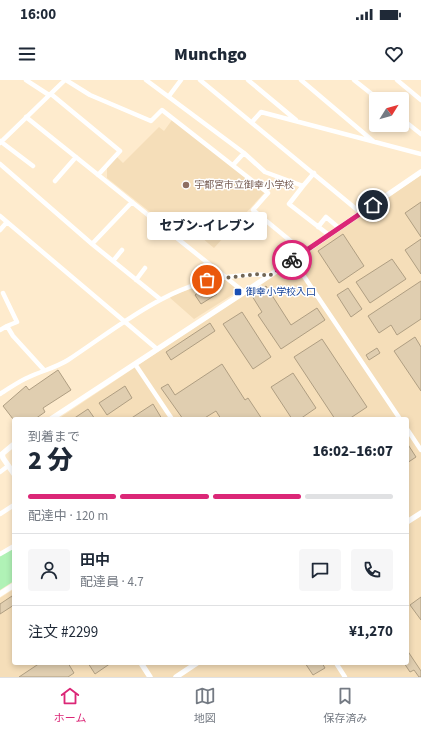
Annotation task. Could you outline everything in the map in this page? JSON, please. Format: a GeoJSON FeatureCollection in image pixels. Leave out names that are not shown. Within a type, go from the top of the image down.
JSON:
{"type":"FeatureCollection","features":[{"type":"Feature","properties":{"kind":"street"},"geometry":{"type":"LineString","coordinates":[[26,80],[50,95],[120,151],[98,175]]}},
{"type":"Feature","properties":{"kind":"street"},"geometry":{"type":"LineString","coordinates":[[55,80],[60,84]]}},
{"type":"Feature","properties":{"kind":"street"},"geometry":{"type":"LineString","coordinates":[[33,166],[0,142],[65,80],[90,95],[150,121],[162,110],[268,193],[253,210],[304,252]]}},
{"type":"Feature","properties":{"kind":"street"},"geometry":{"type":"LineString","coordinates":[[146,80],[244,153],[265,172],[303,186]]}},
{"type":"Feature","properties":{"kind":"street"},"geometry":{"type":"LineString","coordinates":[[169,96],[181,80]]}},
{"type":"Feature","properties":{"kind":"street"},"geometry":{"type":"LineString","coordinates":[[200,80],[361,213]]}},
{"type":"Feature","properties":{"kind":"street"},"geometry":{"type":"LineString","coordinates":[[248,80],[297,121]]}},
{"type":"Feature","properties":{"kind":"street"},"geometry":{"type":"LineString","coordinates":[[301,80],[374,142]]}},
{"type":"Feature","properties":{"kind":"street"},"geometry":{"type":"LineString","coordinates":[[354,80],[369,92]]}},
{"type":"Feature","properties":{"kind":"street"},"geometry":{"type":"LineString","coordinates":[[397,80],[421,100]]}},
{"type":"Feature","properties":{"kind":"street"},"geometry":{"type":"LineString","coordinates":[[252,122],[261,112],[421,154]]}},
{"type":"Feature","properties":{"kind":"street"},"geometry":{"type":"LineString","coordinates":[[26,117],[244,292]]}},
{"type":"Feature","properties":{"kind":"street"},"geometry":{"type":"LineString","coordinates":[[409,125],[421,134]]}},
{"type":"Feature","properties":{"kind":"street"},"geometry":{"type":"LineString","coordinates":[[233,165],[244,153]]}},
{"type":"Feature","properties":{"kind":"street"},"geometry":{"type":"LineString","coordinates":[[55,181],[76,157]]}},
{"type":"Feature","properties":{"kind":"street"},"geometry":{"type":"LineString","coordinates":[[0,164],[92,244],[160,299]]}},
{"type":"Feature","properties":{"kind":"street"},"geometry":{"type":"LineString","coordinates":[[54,417],[293,260],[421,172]]}},
{"type":"Feature","properties":{"kind":"street"},"geometry":{"type":"LineString","coordinates":[[314,173],[289,204],[329,235]]}},
{"type":"Feature","properties":{"kind":"street"},"geometry":{"type":"LineString","coordinates":[[92,244],[132,202]]}},
{"type":"Feature","properties":{"kind":"street"},"geometry":{"type":"LineString","coordinates":[[0,216],[157,350]]}},
{"type":"Feature","properties":{"kind":"street"},"geometry":{"type":"LineString","coordinates":[[318,227],[326,217],[339,228]]}},
{"type":"Feature","properties":{"kind":"street"},"geometry":{"type":"LineString","coordinates":[[0,230],[7,222]]}},
{"type":"Feature","properties":{"kind":"street"},"geometry":{"type":"LineString","coordinates":[[113,261],[122,250]]}},
{"type":"Feature","properties":{"kind":"street"},"geometry":{"type":"LineString","coordinates":[[293,260],[399,417]]}},
{"type":"Feature","properties":{"kind":"street"},"geometry":{"type":"LineString","coordinates":[[136,280],[145,268]]}},
{"type":"Feature","properties":{"kind":"street"},"geometry":{"type":"LineString","coordinates":[[0,394],[28,377],[66,361],[124,321],[160,299],[207,280],[259,274],[269,276]]}},
{"type":"Feature","properties":{"kind":"street"},"geometry":{"type":"LineString","coordinates":[[0,330],[16,322],[3,293]]}},
{"type":"Feature","properties":{"kind":"street"},"geometry":{"type":"LineString","coordinates":[[7,326],[44,370]]}},
{"type":"Feature","properties":{"kind":"street"},"geometry":{"type":"LineString","coordinates":[[135,364],[171,417]]}},
{"type":"Feature","properties":{"kind":"street"},"geometry":{"type":"LineString","coordinates":[[409,432],[421,450]]}},
{"type":"Feature","properties":{"kind":"street"},"geometry":{"type":"LineString","coordinates":[[12,446],[2,454],[12,471]]}},
{"type":"Feature","properties":{"kind":"street"},"geometry":{"type":"LineString","coordinates":[[0,472],[8,466]]}},
{"type":"Feature","properties":{"kind":"street"},"geometry":{"type":"LineString","coordinates":[[0,514],[12,506]]}},
{"type":"Feature","properties":{"kind":"street"},"geometry":{"type":"LineString","coordinates":[[409,521],[421,513]]}},
{"type":"Feature","properties":{"kind":"street"},"geometry":{"type":"LineString","coordinates":[[0,554],[12,547]]}},
{"type":"Feature","properties":{"kind":"street"},"geometry":{"type":"LineString","coordinates":[[0,594],[12,586]]}},
{"type":"Feature","properties":{"kind":"street"},"geometry":{"type":"LineString","coordinates":[[142,665],[150,677]]}},
{"type":"Feature","properties":{"kind":"street"},"geometry":{"type":"LineString","coordinates":[[176,677],[194,665]]}},
{"type":"Feature","properties":{"kind":"street"},"geometry":{"type":"LineString","coordinates":[[337,665],[345,677]]}},
{"type":"Feature","properties":{"kind":"shaded area","name":"宇都宮市立御幸小学校"},"geometry":{"type":"Polygon","coordinates":[[[172,120],[265,192],[214,248],[190,228],[183,238],[107,178],[107,166],[117,157],[123,163],[159,127],[164,131],[172,120]]]}},
{"type":"Feature","properties":{"kind":"shaded area"},"geometry":{"type":"Polygon","coordinates":[[[421,175],[421,677],[0,677],[0,598],[12,590],[12,665],[409,665],[409,417],[61,417],[421,175]]]}},
{"type":"Feature","properties":{"kind":"shaded area"},"geometry":{"type":"Polygon","coordinates":[[[224,279],[240,290],[194,319],[169,297],[208,282],[224,279]]]}},
{"type":"Feature","properties":{"kind":"green space"},"geometry":{"type":"Polygon","coordinates":[[[12,549],[12,582],[0,590],[0,555],[12,549]]]}},
{"type":"Feature","properties":{"kind":"building"},"geometry":{"type":"Polygon","coordinates":[[[421,202],[421,237],[405,213],[421,202]]]}},
{"type":"Feature","properties":{"kind":"building"},"geometry":{"type":"Polygon","coordinates":[[[343,234],[364,266],[339,283],[318,251],[343,234]]]}},
{"type":"Feature","properties":{"kind":"building"},"geometry":{"type":"Polygon","coordinates":[[[421,239],[421,274],[405,250],[421,239]]]}},
{"type":"Feature","properties":{"kind":"building"},"geometry":{"type":"Polygon","coordinates":[[[392,259],[406,279],[370,303],[356,282],[392,259]]]}},
{"type":"Feature","properties":{"kind":"building"},"geometry":{"type":"Polygon","coordinates":[[[421,281],[421,319],[397,335],[391,325],[379,333],[368,316],[421,281]]]}},
{"type":"Feature","properties":{"kind":"building"},"geometry":{"type":"Polygon","coordinates":[[[210,284],[217,294],[201,304],[195,295],[210,284]]]}},
{"type":"Feature","properties":{"kind":"building"},"geometry":{"type":"Polygon","coordinates":[[[266,286],[291,325],[317,308],[325,320],[281,349],[258,315],[262,312],[252,296],[266,286]]]}},
{"type":"Feature","properties":{"kind":"building"},"geometry":{"type":"Polygon","coordinates":[[[348,288],[362,309],[351,317],[337,295],[348,288]]]}},
{"type":"Feature","properties":{"kind":"building"},"geometry":{"type":"Polygon","coordinates":[[[242,312],[271,357],[253,369],[223,324],[242,312]]]}},
{"type":"Feature","properties":{"kind":"building"},"geometry":{"type":"Polygon","coordinates":[[[210,323],[215,331],[171,360],[166,352],[210,323]]]}},
{"type":"Feature","properties":{"kind":"building"},"geometry":{"type":"Polygon","coordinates":[[[415,337],[421,347],[421,391],[394,351],[415,337]]]}},
{"type":"Feature","properties":{"kind":"building"},"geometry":{"type":"Polygon","coordinates":[[[322,339],[367,407],[352,417],[334,417],[294,357],[322,339]]]}},
{"type":"Feature","properties":{"kind":"building"},"geometry":{"type":"Polygon","coordinates":[[[377,348],[380,353],[369,360],[366,355],[377,348]]]}},
{"type":"Feature","properties":{"kind":"building"},"geometry":{"type":"Polygon","coordinates":[[[222,364],[245,400],[248,398],[261,417],[220,417],[216,411],[206,417],[182,417],[161,388],[168,384],[175,395],[222,364]]]}},
{"type":"Feature","properties":{"kind":"building"},"geometry":{"type":"Polygon","coordinates":[[[58,370],[71,390],[43,408],[45,412],[38,417],[12,418],[3,406],[26,386],[29,390],[58,370]]]}},
{"type":"Feature","properties":{"kind":"building"},"geometry":{"type":"Polygon","coordinates":[[[293,373],[316,408],[303,417],[291,417],[271,387],[293,373]]]}},
{"type":"Feature","properties":{"kind":"building"},"geometry":{"type":"Polygon","coordinates":[[[125,386],[132,398],[107,415],[99,403],[125,386]]]}},
{"type":"Feature","properties":{"kind":"building"},"geometry":{"type":"Polygon","coordinates":[[[153,404],[161,417],[133,417],[153,404]]]}},
{"type":"Feature","properties":{"kind":"building"},"geometry":{"type":"Polygon","coordinates":[[[88,409],[94,417],[76,417],[88,409]]]}},
{"type":"Feature","properties":{"kind":"building"},"geometry":{"type":"Polygon","coordinates":[[[409,446],[416,457],[409,462],[409,446]]]}},
{"type":"Feature","properties":{"kind":"building"},"geometry":{"type":"Polygon","coordinates":[[[12,596],[12,606],[0,614],[0,604],[12,596]]]}},
{"type":"Feature","properties":{"kind":"building"},"geometry":{"type":"Polygon","coordinates":[[[421,597],[421,620],[410,605],[421,597]]]}},
{"type":"Feature","properties":{"kind":"building"},"geometry":{"type":"Polygon","coordinates":[[[409,653],[421,671],[421,677],[419,677],[414,670],[410,672],[405,665],[409,665],[409,653]]]}},
{"type":"Feature","properties":{"kind":"building"},"geometry":{"type":"Polygon","coordinates":[[[37,665],[69,665],[74,673],[68,677],[19,677],[37,665]]]}},
{"type":"Feature","properties":{"kind":"building"},"geometry":{"type":"Polygon","coordinates":[[[89,665],[108,665],[95,674],[89,665]]]}},
{"type":"Feature","properties":{"kind":"building"},"geometry":{"type":"Polygon","coordinates":[[[306,665],[323,665],[325,668],[313,675],[306,665]]]}},
{"type":"Feature","properties":{"kind":"way so far"},"geometry":{"type":"LineString","coordinates":[[207,280],[259,274],[269,276],[292,260]]}},
{"type":"Feature","properties":{"kind":"place","name":"宇都宮市立御幸小学校"},"geometry":{"type":"Point","coordinates":[186,185]}},
{"type":"Feature","properties":{"kind":"place","name":"セブン-イレブン"},"geometry":{"type":"Point","coordinates":[207,280]}},
{"type":"Feature","properties":{"kind":"place","name":"御幸小学校入口"},"geometry":{"type":"Point","coordinates":[238,292]}},
{"type":"Feature","properties":{"kind":"route"},"geometry":{"type":"LineString","coordinates":[[292,260],[373,205]]}}]}
